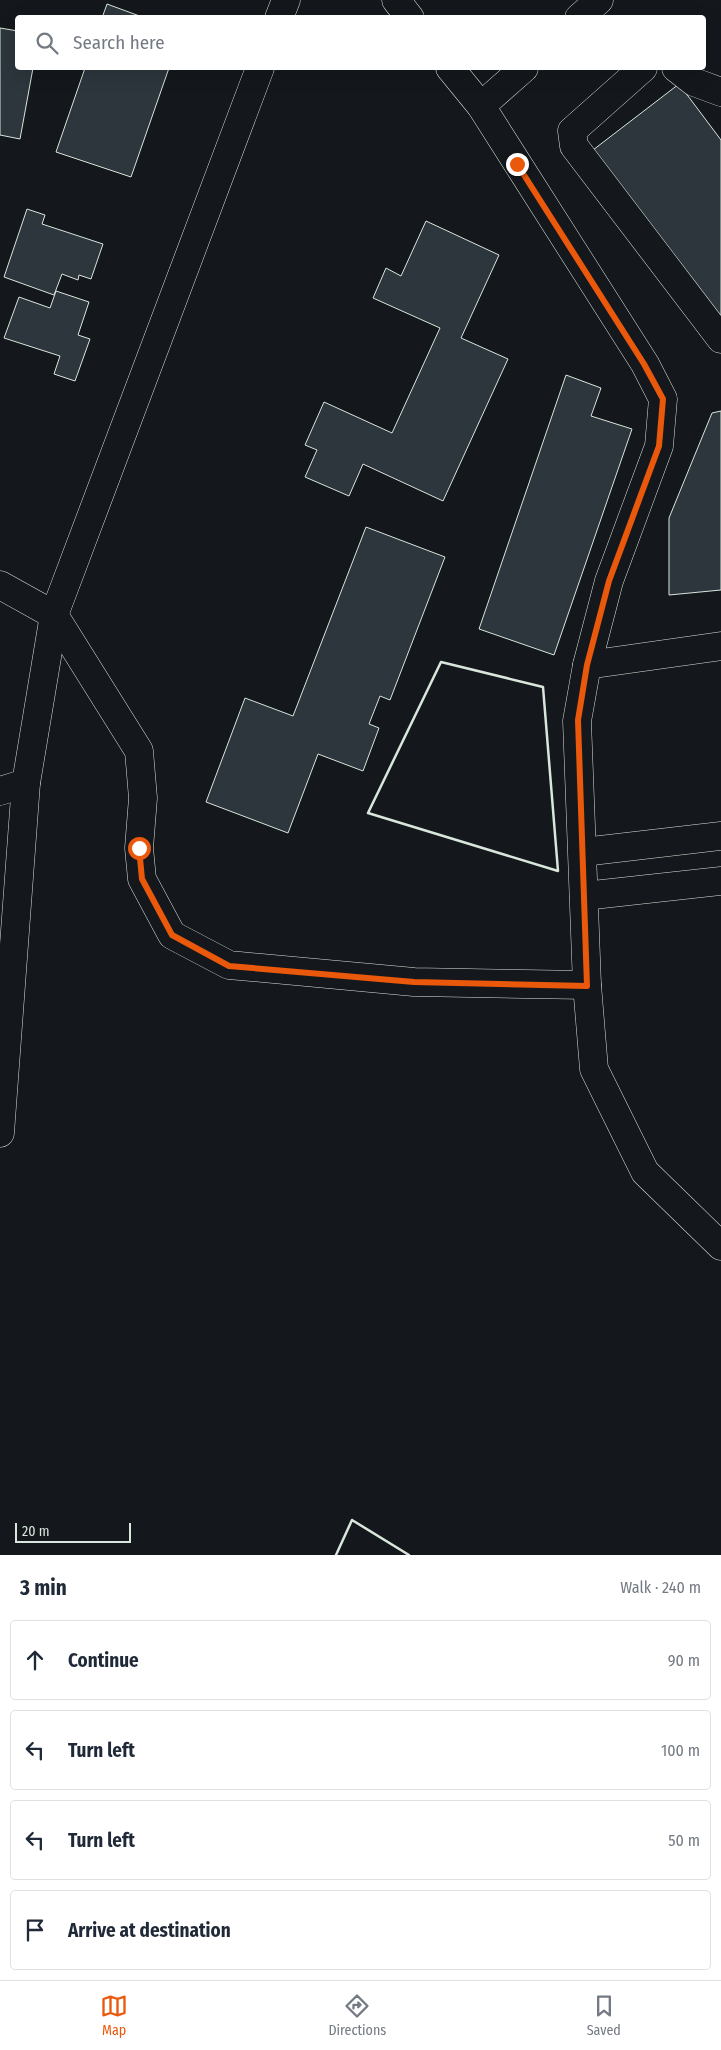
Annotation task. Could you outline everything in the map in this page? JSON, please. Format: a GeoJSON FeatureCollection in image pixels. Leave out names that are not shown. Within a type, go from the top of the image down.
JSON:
{"type":"FeatureCollection","features":[{"type":"Feature","properties":{"kind":"street"},"geometry":{"type":"LineString","coordinates":[[280,15],[286,0]]}},
{"type":"Feature","properties":{"kind":"street"},"geometry":{"type":"LineString","coordinates":[[396,0],[408,15]]}},
{"type":"Feature","properties":{"kind":"street"},"geometry":{"type":"LineString","coordinates":[[582,15],[599,0]]}},
{"type":"Feature","properties":{"kind":"street"},"geometry":{"type":"LineString","coordinates":[[0,1133],[26,783],[54,615],[259,70]]}},
{"type":"Feature","properties":{"kind":"street"},"geometry":{"type":"LineString","coordinates":[[452,70],[481,106],[644,364],[663,399],[659,446],[609,581],[587,665],[578,720],[587,986],[594,1068],[645,1172],[721,1246]]}},
{"type":"Feature","properties":{"kind":"street"},"geometry":{"type":"LineString","coordinates":[[481,106],[522,70]]}},
{"type":"Feature","properties":{"kind":"street"},"geometry":{"type":"LineString","coordinates":[[641,70],[572,132],[574,146],[721,338]]}},
{"type":"Feature","properties":{"kind":"street"},"geometry":{"type":"LineString","coordinates":[[679,70],[694,82],[721,92]]}},
{"type":"Feature","properties":{"kind":"street"},"geometry":{"type":"LineString","coordinates":[[0,585],[54,615],[139,751],[143,798],[139,848],[142,879],[172,935],[229,966],[414,982],[587,986]]}},
{"type":"Feature","properties":{"kind":"street"},"geometry":{"type":"LineString","coordinates":[[587,665],[721,646]]}},
{"type":"Feature","properties":{"kind":"street"},"geometry":{"type":"LineString","coordinates":[[0,791],[26,783]]}},
{"type":"Feature","properties":{"kind":"street"},"geometry":{"type":"LineString","coordinates":[[583,852],[721,836]]}},
{"type":"Feature","properties":{"kind":"street"},"geometry":{"type":"LineString","coordinates":[[584,896],[721,881]]}},
{"type":"Feature","properties":{"kind":"building"},"geometry":{"type":"Polygon","coordinates":[[[107,4],[137,15],[103,15],[107,4]]]}},
{"type":"Feature","properties":{"kind":"building"},"geometry":{"type":"Polygon","coordinates":[[[0,28],[15,30],[15,70],[33,70],[20,139],[0,135],[0,28]]]}},
{"type":"Feature","properties":{"kind":"building"},"geometry":{"type":"Polygon","coordinates":[[[84,70],[168,70],[131,177],[56,152],[84,70]]]}},
{"type":"Feature","properties":{"kind":"building"},"geometry":{"type":"Polygon","coordinates":[[[679,84],[721,140],[721,321],[593,150],[679,84]]]}},
{"type":"Feature","properties":{"kind":"building"},"geometry":{"type":"Polygon","coordinates":[[[27,209],[45,215],[42,224],[103,244],[91,279],[79,275],[78,280],[62,274],[54,295],[4,277],[27,209]]]}},
{"type":"Feature","properties":{"kind":"building"},"geometry":{"type":"Polygon","coordinates":[[[426,221],[499,255],[461,338],[508,359],[443,501],[363,464],[349,496],[305,477],[317,450],[305,445],[324,402],[392,433],[440,328],[373,298],[386,268],[401,276],[426,221]]]}},
{"type":"Feature","properties":{"kind":"building"},"geometry":{"type":"Polygon","coordinates":[[[56,291],[89,302],[78,335],[90,339],[75,381],[54,374],[60,356],[4,338],[19,297],[50,308],[56,291]]]}},
{"type":"Feature","properties":{"kind":"building"},"geometry":{"type":"Polygon","coordinates":[[[566,375],[601,388],[591,416],[632,429],[554,655],[479,629],[566,375]]]}},
{"type":"Feature","properties":{"kind":"building"},"geometry":{"type":"Polygon","coordinates":[[[721,411],[721,590],[669,595],[669,518],[712,413],[721,411]]]}},
{"type":"Feature","properties":{"kind":"building"},"geometry":{"type":"Polygon","coordinates":[[[366,527],[445,557],[390,700],[380,696],[369,724],[379,728],[363,771],[318,754],[288,833],[206,802],[245,698],[293,716],[366,527]]]}},
{"type":"Feature","properties":{"kind":"wall"},"geometry":{"type":"LineString","coordinates":[[441,662],[543,687],[558,871],[368,813],[441,662]]}},
{"type":"Feature","properties":{"kind":"wall"},"geometry":{"type":"LineString","coordinates":[[336,1555],[352,1520],[409,1555]]}},
{"type":"Feature","properties":{"kind":"route"},"geometry":{"type":"LineString","coordinates":[[139,848],[142,879],[172,935],[229,966],[414,982],[587,986],[578,720],[587,665],[609,581],[659,446],[663,399],[644,364],[517,164]]}}]}
